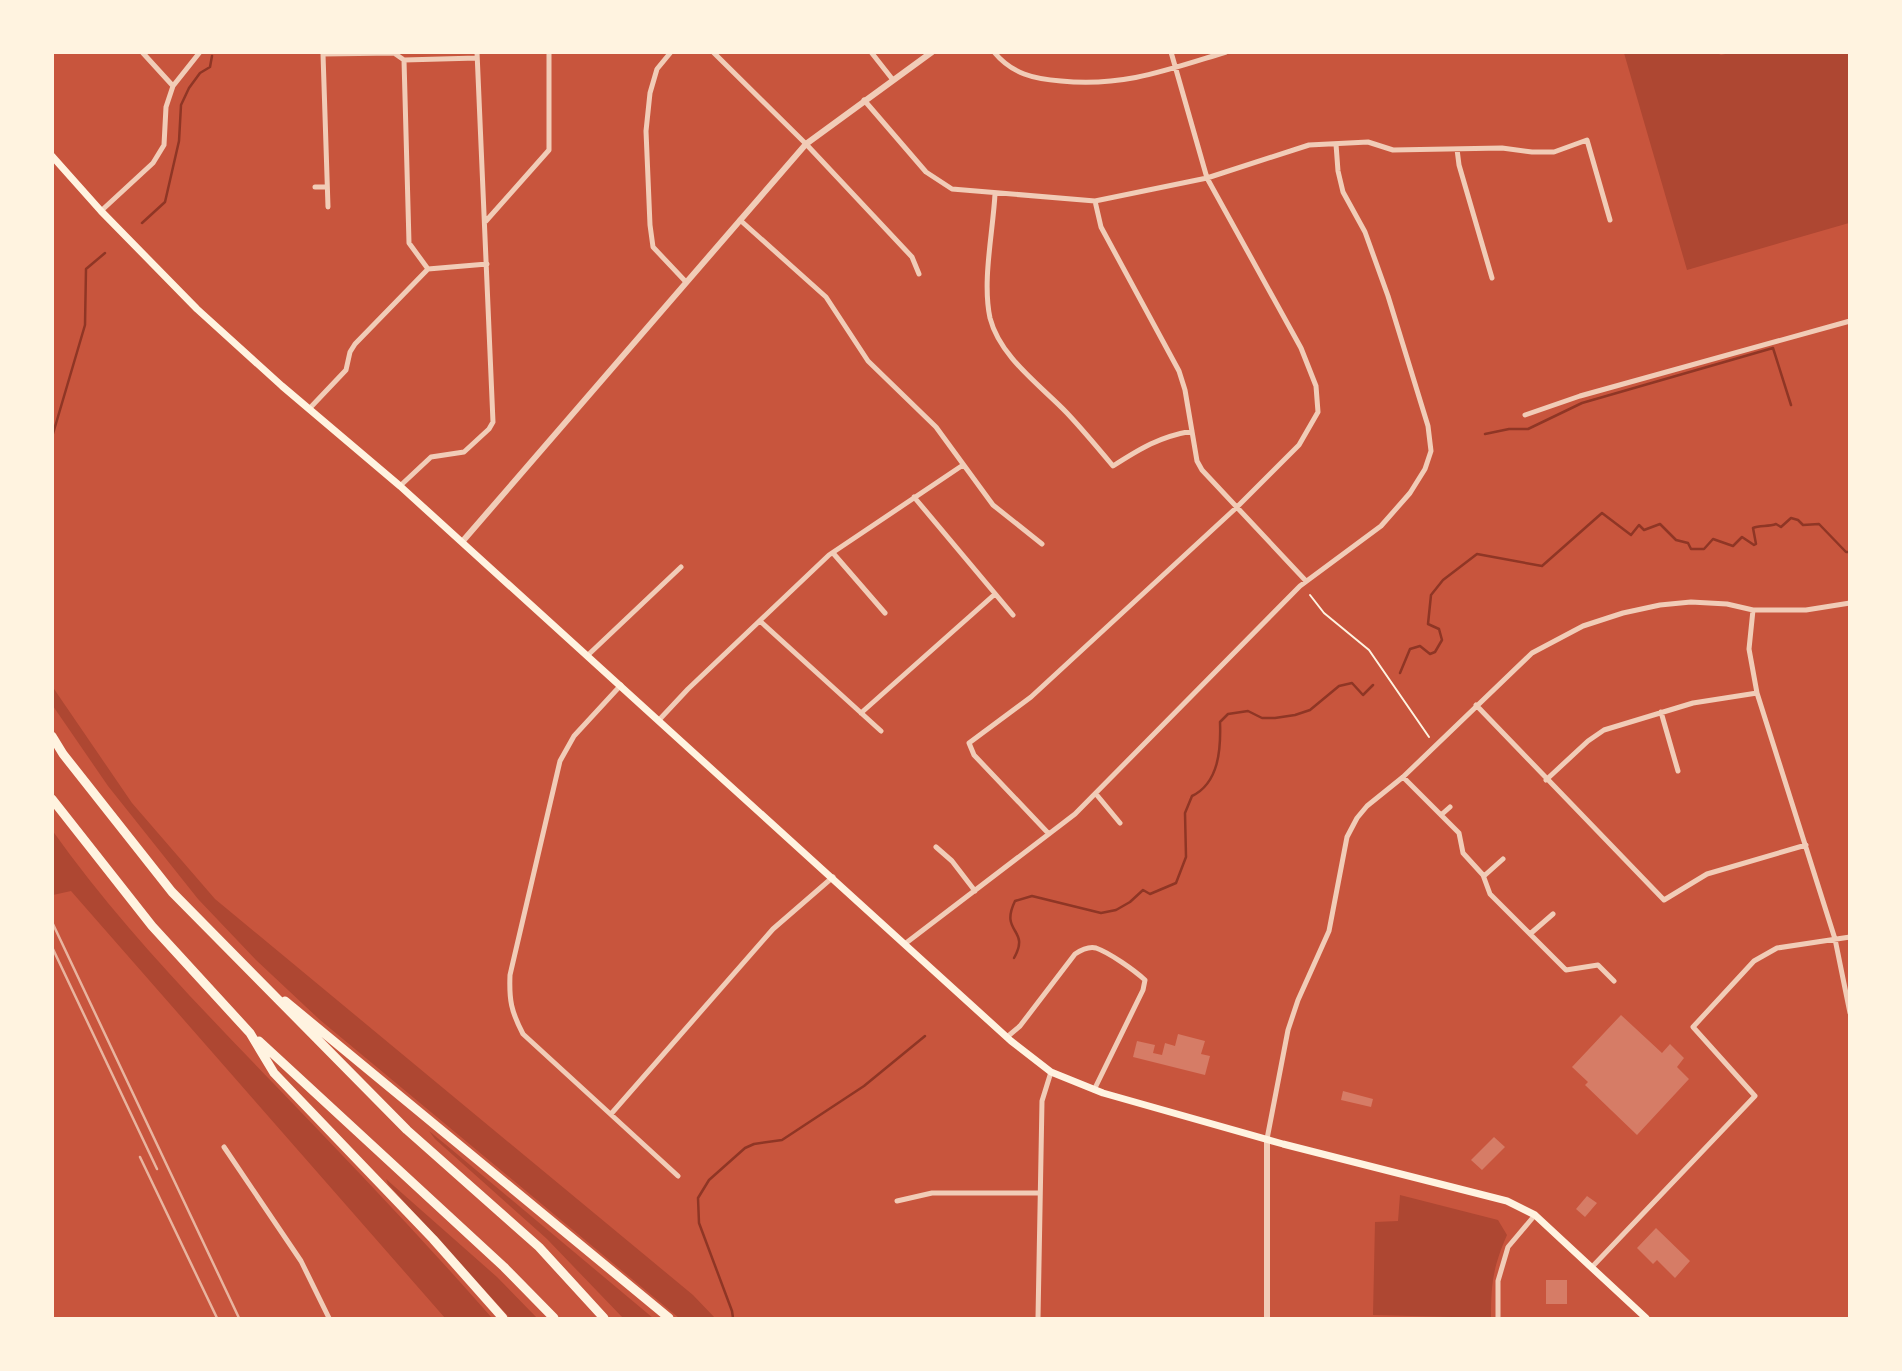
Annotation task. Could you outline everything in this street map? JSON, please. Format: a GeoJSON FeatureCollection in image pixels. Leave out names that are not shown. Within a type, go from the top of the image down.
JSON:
{"type":"FeatureCollection","features":[{"type":"Feature","properties":{"kind":"highway"},"geometry":{"type":"LineString","coordinates":[[52,736],[63,754],[172,892],[407,1130],[539,1247],[604,1318]]}},
{"type":"Feature","properties":{"kind":"highway"},"geometry":{"type":"LineString","coordinates":[[52,799],[127,896],[250,1033],[504,1267],[554,1318]]}},
{"type":"Feature","properties":{"kind":"highway"},"geometry":{"type":"LineString","coordinates":[[249,970],[669,1318]]}},
{"type":"Feature","properties":{"kind":"highway"},"geometry":{"type":"LineString","coordinates":[[250,1033],[274,1073],[433,1239],[503,1318]]}},
{"type":"Feature","properties":{"kind":"main road"},"geometry":{"type":"LineString","coordinates":[[52,156],[182,296],[400,486],[1007,1037],[1051,1072],[1094,1090],[1267,1139],[1507,1201],[1535,1215],[1646,1318]]}},
{"type":"Feature","properties":{"kind":"street"},"geometry":{"type":"LineString","coordinates":[[142,52],[173,86]]}},
{"type":"Feature","properties":{"kind":"street"},"geometry":{"type":"LineString","coordinates":[[101,211],[153,163],[164,145],[166,107],[173,86],[200,52]]}},
{"type":"Feature","properties":{"kind":"street"},"geometry":{"type":"LineString","coordinates":[[485,222],[550,150],[549,52]]}},
{"type":"Feature","properties":{"kind":"street"},"geometry":{"type":"LineString","coordinates":[[671,52],[657,69],[650,93],[646,131],[650,225],[653,247],[687,282]]}},
{"type":"Feature","properties":{"kind":"street"},"geometry":{"type":"LineString","coordinates":[[713,52],[806,144],[912,257],[919,274]]}},
{"type":"Feature","properties":{"kind":"street"},"geometry":{"type":"LineString","coordinates":[[871,52],[893,80]]}},
{"type":"Feature","properties":{"kind":"street"},"geometry":{"type":"LineString","coordinates":[[462,542],[806,144],[932,52]]}},
{"type":"Feature","properties":{"kind":"street"},"geometry":{"type":"LineString","coordinates":[[994,52],[1014,71],[1036,79],[1083,83],[1113,83],[1134,79],[1226,52]]}},
{"type":"Feature","properties":{"kind":"street"},"geometry":{"type":"LineString","coordinates":[[1049,834],[974,755],[969,743],[1031,698],[1236,508],[1299,445],[1318,412],[1315,386],[1301,348],[1207,178],[1171,52]]}},
{"type":"Feature","properties":{"kind":"street"},"geometry":{"type":"LineString","coordinates":[[328,207],[323,54],[394,53],[404,60],[477,55],[493,422],[464,452],[431,457],[400,486]]}},
{"type":"Feature","properties":{"kind":"street"},"geometry":{"type":"LineString","coordinates":[[404,60],[409,243],[428,269]]}},
{"type":"Feature","properties":{"kind":"street"},"geometry":{"type":"LineString","coordinates":[[864,100],[926,172],[952,189],[1095,201],[1207,178],[1309,145],[1368,142],[1393,150],[1502,148],[1554,152],[1587,139],[1610,220]]}},
{"type":"Feature","properties":{"kind":"street"},"geometry":{"type":"LineString","coordinates":[[906,943],[1049,834],[1096,794],[1306,581],[1381,526],[1410,493],[1425,469],[1431,451],[1428,426],[1388,296],[1365,232],[1343,192],[1336,144]]}},
{"type":"Feature","properties":{"kind":"street"},"geometry":{"type":"LineString","coordinates":[[1457,149],[1459,165],[1492,278]]}},
{"type":"Feature","properties":{"kind":"street"},"geometry":{"type":"LineString","coordinates":[[315,187],[327,187]]}},
{"type":"Feature","properties":{"kind":"street"},"geometry":{"type":"LineString","coordinates":[[995,194],[988,286],[990,316],[996,337],[1009,355],[1069,415],[1113,466],[1165,436],[1192,431]]}},
{"type":"Feature","properties":{"kind":"street"},"geometry":{"type":"LineString","coordinates":[[1095,201],[1101,228],[1179,371],[1185,390],[1197,461],[1236,508],[1306,581]]}},
{"type":"Feature","properties":{"kind":"street"},"geometry":{"type":"LineString","coordinates":[[740,220],[826,297],[868,361],[936,427],[993,505],[1042,544]]}},
{"type":"Feature","properties":{"kind":"street"},"geometry":{"type":"LineString","coordinates":[[309,409],[346,370],[355,344],[428,269],[487,264]]}},
{"type":"Feature","properties":{"kind":"street"},"geometry":{"type":"LineString","coordinates":[[1525,415],[1850,321]]}},
{"type":"Feature","properties":{"kind":"street"},"geometry":{"type":"LineString","coordinates":[[659,720],[833,553],[963,465]]}},
{"type":"Feature","properties":{"kind":"street"},"geometry":{"type":"LineString","coordinates":[[914,497],[1013,615]]}},
{"type":"Feature","properties":{"kind":"street"},"geometry":{"type":"LineString","coordinates":[[833,553],[885,613]]}},
{"type":"Feature","properties":{"kind":"street"},"geometry":{"type":"LineString","coordinates":[[588,655],[681,567]]}},
{"type":"Feature","properties":{"kind":"street"},"geometry":{"type":"LineString","coordinates":[[861,713],[995,594]]}},
{"type":"Feature","properties":{"kind":"street"},"geometry":{"type":"LineString","coordinates":[[1268,1318],[1267,1139],[1288,1030],[1297,1000],[1329,931],[1347,837],[1367,806],[1403,776],[1532,653],[1583,626],[1623,613],[1691,602],[1727,604],[1753,610],[1806,610],[1850,603]]}},
{"type":"Feature","properties":{"kind":"street"},"geometry":{"type":"LineString","coordinates":[[1753,610],[1749,649],[1757,693],[1835,939],[1850,1013]]}},
{"type":"Feature","properties":{"kind":"street"},"geometry":{"type":"LineString","coordinates":[[760,621],[881,731]]}},
{"type":"Feature","properties":{"kind":"street"},"geometry":{"type":"LineString","coordinates":[[621,685],[574,736],[560,761],[510,975],[509,998],[514,1017],[523,1034],[678,1176]]}},
{"type":"Feature","properties":{"kind":"street"},"geometry":{"type":"LineString","coordinates":[[1546,780],[1588,741],[1604,730],[1693,703],[1757,693]]}},
{"type":"Feature","properties":{"kind":"street"},"geometry":{"type":"LineString","coordinates":[[1476,705],[1664,900],[1707,874],[1806,845]]}},
{"type":"Feature","properties":{"kind":"street"},"geometry":{"type":"LineString","coordinates":[[1661,712],[1678,771]]}},
{"type":"Feature","properties":{"kind":"street"},"geometry":{"type":"LineString","coordinates":[[1403,776],[1459,833],[1463,853],[1484,876],[1490,894],[1566,970],[1598,965],[1614,981]]}},
{"type":"Feature","properties":{"kind":"street"},"geometry":{"type":"LineString","coordinates":[[1096,794],[1120,823]]}},
{"type":"Feature","properties":{"kind":"street"},"geometry":{"type":"LineString","coordinates":[[1441,815],[1450,807]]}},
{"type":"Feature","properties":{"kind":"street"},"geometry":{"type":"LineString","coordinates":[[936,848],[952,861],[975,891]]}},
{"type":"Feature","properties":{"kind":"street"},"geometry":{"type":"LineString","coordinates":[[1484,876],[1503,859]]}},
{"type":"Feature","properties":{"kind":"street"},"geometry":{"type":"LineString","coordinates":[[611,1114],[774,929],[833,877]]}},
{"type":"Feature","properties":{"kind":"street"},"geometry":{"type":"LineString","coordinates":[[1530,934],[1553,914]]}},
{"type":"Feature","properties":{"kind":"street"},"geometry":{"type":"LineString","coordinates":[[1592,1267],[1755,1096],[1693,1027],[1754,961],[1777,947],[1850,937]]}},
{"type":"Feature","properties":{"kind":"street"},"geometry":{"type":"LineString","coordinates":[[1007,1037],[1020,1026],[1075,954],[1083,949],[1094,947],[1139,974],[1145,979],[1143,990],[1094,1090]]}},
{"type":"Feature","properties":{"kind":"street"},"geometry":{"type":"LineString","coordinates":[[1038,1318],[1042,1101],[1051,1072]]}},
{"type":"Feature","properties":{"kind":"street"},"geometry":{"type":"LineString","coordinates":[[224,1147],[302,1261],[329,1318]]}},
{"type":"Feature","properties":{"kind":"street"},"geometry":{"type":"LineString","coordinates":[[897,1201],[932,1194],[1040,1194]]}},
{"type":"Feature","properties":{"kind":"street"},"geometry":{"type":"LineString","coordinates":[[1498,1318],[1498,1281],[1508,1247],[1535,1215]]}},
{"type":"Feature","properties":{"kind":"path"},"geometry":{"type":"LineString","coordinates":[[1310,595],[1324,612],[1369,650],[1429,737]]}},
{"type":"Feature","properties":{"kind":"shaded area"},"geometry":{"type":"Polygon","coordinates":[[[1624,53],[1849,53],[1849,223],[1687,270],[1624,53]]]}},
{"type":"Feature","properties":{"kind":"shaded area"},"geometry":{"type":"Polygon","coordinates":[[[52,686],[132,803],[215,899],[693,1295],[715,1318],[679,1318],[320,1020],[256,960],[198,899],[108,786],[53,706],[52,686]]]}},
{"type":"Feature","properties":{"kind":"shaded area"},"geometry":{"type":"Polygon","coordinates":[[[52,830],[104,898],[159,962],[385,1200],[492,1318],[445,1318],[71,891],[53,895],[52,830]]]}},
{"type":"Feature","properties":{"kind":"shaded area"},"geometry":{"type":"Polygon","coordinates":[[[429,1131],[653,1318],[623,1318],[547,1239],[429,1131]]]}},
{"type":"Feature","properties":{"kind":"shaded area"},"geometry":{"type":"Polygon","coordinates":[[[386,1179],[497,1277],[537,1318],[510,1318],[386,1179]]]}},
{"type":"Feature","properties":{"kind":"shaded area"},"geometry":{"type":"Polygon","coordinates":[[[1400,1195],[1498,1220],[1507,1235],[1494,1276],[1491,1318],[1373,1315],[1375,1222],[1398,1221],[1400,1195]]]}},
{"type":"Feature","properties":{"kind":"building"},"geometry":{"type":"Polygon","coordinates":[[[1621,1015],[1662,1053],[1670,1044],[1684,1058],[1677,1067],[1689,1079],[1637,1135],[1585,1085],[1588,1082],[1572,1067],[1621,1015]]]}},
{"type":"Feature","properties":{"kind":"building"},"geometry":{"type":"Polygon","coordinates":[[[1178,1034],[1205,1041],[1201,1054],[1210,1056],[1205,1075],[1133,1057],[1137,1041],[1155,1045],[1153,1053],[1162,1055],[1165,1043],[1175,1046],[1178,1034]]]}},
{"type":"Feature","properties":{"kind":"building"},"geometry":{"type":"Polygon","coordinates":[[[1343,1091],[1373,1099],[1371,1107],[1341,1100],[1343,1091]]]}},
{"type":"Feature","properties":{"kind":"building"},"geometry":{"type":"Polygon","coordinates":[[[1494,1137],[1505,1147],[1482,1170],[1471,1160],[1494,1137]]]}},
{"type":"Feature","properties":{"kind":"building"},"geometry":{"type":"Polygon","coordinates":[[[1587,1196],[1597,1203],[1585,1217],[1576,1209],[1587,1196]]]}},
{"type":"Feature","properties":{"kind":"building"},"geometry":{"type":"Polygon","coordinates":[[[1656,1228],[1690,1261],[1675,1278],[1657,1260],[1653,1264],[1637,1248],[1656,1228]]]}},
{"type":"Feature","properties":{"kind":"building"},"geometry":{"type":"Polygon","coordinates":[[[1546,1280],[1567,1280],[1567,1304],[1546,1304],[1546,1280]]]}},
{"type":"Feature","properties":{"kind":"waterway"},"geometry":{"type":"LineString","coordinates":[[142,223],[165,202],[179,141],[181,105],[200,73],[210,67],[212,56]]}},
{"type":"Feature","properties":{"kind":"waterway"},"geometry":{"type":"LineString","coordinates":[[52,437],[85,325],[86,269],[105,253]]}},
{"type":"Feature","properties":{"kind":"waterway"},"geometry":{"type":"LineString","coordinates":[[1485,434],[1509,429],[1528,429],[1582,403],[1773,348],[1791,405]]}},
{"type":"Feature","properties":{"kind":"waterway"},"geometry":{"type":"LineString","coordinates":[[1400,673],[1410,649],[1420,646],[1430,654],[1435,652],[1442,640],[1439,629],[1428,624],[1431,595],[1443,580],[1477,554],[1542,566],[1602,513],[1631,535],[1639,525],[1644,530],[1660,524],[1676,540],[1688,543],[1691,549],[1704,549],[1713,539],[1733,546],[1742,537],[1754,545],[1753,528],[1776,524],[1781,527],[1791,518],[1803,525],[1819,524],[1846,552],[1850,552]]}},
{"type":"Feature","properties":{"kind":"waterway"},"geometry":{"type":"LineString","coordinates":[[1014,958],[1019,941],[1010,920],[1015,901],[1032,896],[1101,913],[1116,910],[1143,890],[1150,894],[1176,883],[1186,857],[1185,813],[1192,796],[1208,783],[1213,774],[1219,754],[1220,722],[1228,714],[1248,711],[1262,718],[1295,715],[1310,710],[1339,686],[1352,683],[1363,695],[1373,685]]}},
{"type":"Feature","properties":{"kind":"waterway"},"geometry":{"type":"LineString","coordinates":[[733,1318],[699,1223],[698,1198],[709,1180],[745,1148],[782,1140],[864,1086],[925,1036]]}},
{"type":"Feature","properties":{"kind":"railway"},"geometry":{"type":"LineString","coordinates":[[52,922],[239,1318]]}},
{"type":"Feature","properties":{"kind":"railway"},"geometry":{"type":"LineString","coordinates":[[52,947],[157,1169]]}},
{"type":"Feature","properties":{"kind":"railway"},"geometry":{"type":"LineString","coordinates":[[140,1157],[217,1318]]}}]}
